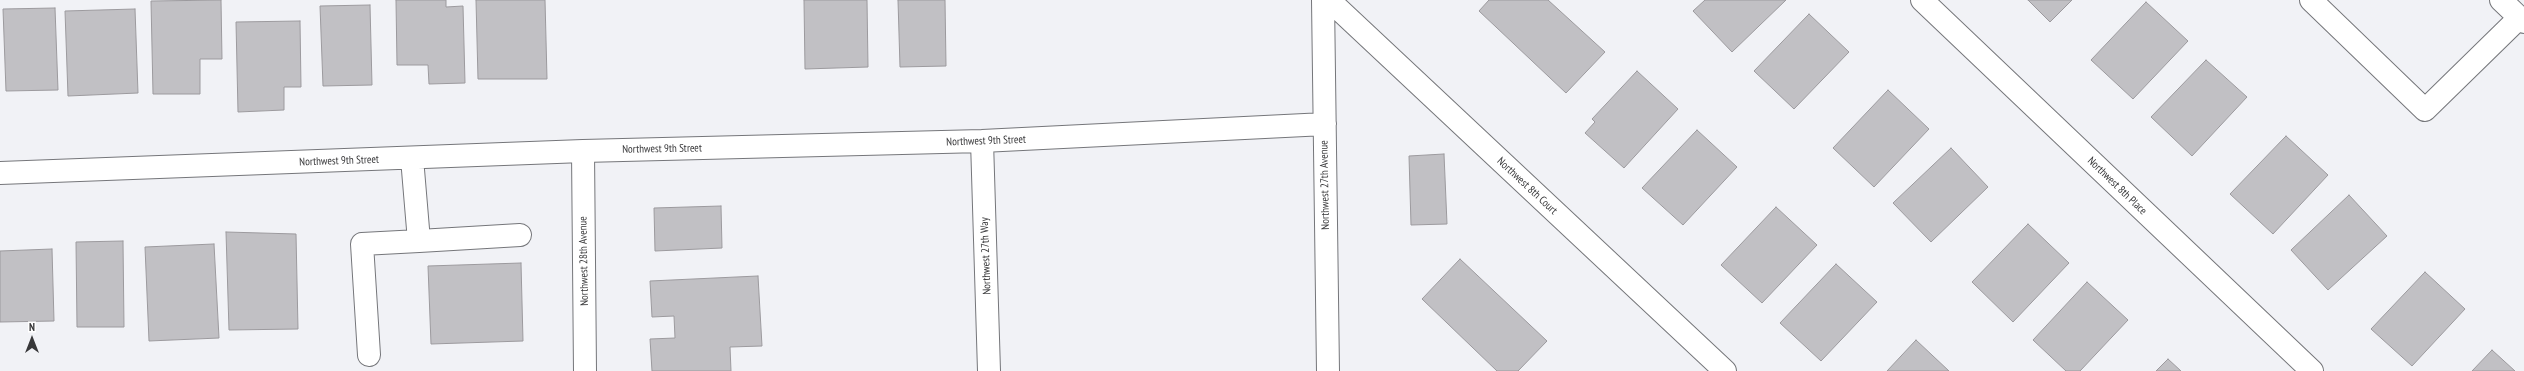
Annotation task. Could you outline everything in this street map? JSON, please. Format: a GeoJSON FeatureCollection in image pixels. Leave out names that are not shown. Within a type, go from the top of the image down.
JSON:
{"type":"FeatureCollection","features":[{"type":"Feature","properties":{"kind":"street","name":"Northwest 27th Avenue"},"geometry":{"type":"LineString","coordinates":[[1323,0],[1328,371]]}},
{"type":"Feature","properties":{"kind":"street","name":"Northwest 8th Court"},"geometry":{"type":"LineString","coordinates":[[1329,0],[1725,371]]}},
{"type":"Feature","properties":{"kind":"street","name":"Northwest 8th Place"},"geometry":{"type":"LineString","coordinates":[[1922,0],[2312,371]]}},
{"type":"Feature","properties":{"kind":"street"},"geometry":{"type":"LineString","coordinates":[[2311,0],[2425,110],[2522,20],[2501,0]]}},
{"type":"Feature","properties":{"kind":"street","name":"Northwest 9th Street"},"geometry":{"type":"LineString","coordinates":[[0,173],[583,151],[982,141],[1325,124]]}},
{"type":"Feature","properties":{"kind":"street","name":"Northwest 27th Way"},"geometry":{"type":"LineString","coordinates":[[982,141],[989,371]]}},
{"type":"Feature","properties":{"kind":"street","name":"Northwest 28th Avenue"},"geometry":{"type":"LineString","coordinates":[[583,151],[585,371]]}},
{"type":"Feature","properties":{"kind":"street"},"geometry":{"type":"LineString","coordinates":[[412,158],[419,241]]}},
{"type":"Feature","properties":{"kind":"street"},"geometry":{"type":"LineString","coordinates":[[369,355],[362,244],[520,235]]}},
{"type":"Feature","properties":{"kind":"building"},"geometry":{"type":"Polygon","coordinates":[[[221,0],[222,59],[200,59],[200,94],[153,94],[151,1],[221,0]]]}},
{"type":"Feature","properties":{"kind":"building"},"geometry":{"type":"Polygon","coordinates":[[[396,0],[446,0],[446,7],[463,6],[465,83],[429,84],[428,65],[397,65],[396,0]]]}},
{"type":"Feature","properties":{"kind":"building"},"geometry":{"type":"Polygon","coordinates":[[[476,0],[545,0],[547,79],[478,79],[476,0]]]}},
{"type":"Feature","properties":{"kind":"building"},"geometry":{"type":"Polygon","coordinates":[[[804,0],[867,0],[868,67],[805,69],[804,0]]]}},
{"type":"Feature","properties":{"kind":"building"},"geometry":{"type":"Polygon","coordinates":[[[898,0],[945,0],[946,66],[900,67],[898,0]]]}},
{"type":"Feature","properties":{"kind":"building"},"geometry":{"type":"Polygon","coordinates":[[[1489,0],[1548,0],[1605,52],[1566,93],[1479,11],[1489,0]]]}},
{"type":"Feature","properties":{"kind":"building"},"geometry":{"type":"Polygon","coordinates":[[[1705,0],[1786,0],[1732,52],[1693,11],[1705,0]]]}},
{"type":"Feature","properties":{"kind":"building"},"geometry":{"type":"Polygon","coordinates":[[[2028,0],[2072,0],[2050,22],[2028,0]]]}},
{"type":"Feature","properties":{"kind":"building"},"geometry":{"type":"Polygon","coordinates":[[[2146,2],[2188,41],[2133,99],[2091,60],[2146,2]]]}},
{"type":"Feature","properties":{"kind":"building"},"geometry":{"type":"Polygon","coordinates":[[[370,5],[372,85],[323,86],[320,6],[370,5]]]}},
{"type":"Feature","properties":{"kind":"building"},"geometry":{"type":"Polygon","coordinates":[[[55,8],[58,90],[6,91],[3,9],[55,8]]]}},
{"type":"Feature","properties":{"kind":"building"},"geometry":{"type":"Polygon","coordinates":[[[135,9],[138,93],[68,96],[65,11],[135,9]]]}},
{"type":"Feature","properties":{"kind":"building"},"geometry":{"type":"Polygon","coordinates":[[[1809,14],[1849,52],[1794,109],[1754,71],[1809,14]]]}},
{"type":"Feature","properties":{"kind":"building"},"geometry":{"type":"Polygon","coordinates":[[[300,21],[301,87],[284,87],[284,110],[238,112],[236,22],[300,21]]]}},
{"type":"Feature","properties":{"kind":"building"},"geometry":{"type":"Polygon","coordinates":[[[2206,60],[2247,97],[2192,156],[2151,117],[2206,60]]]}},
{"type":"Feature","properties":{"kind":"building"},"geometry":{"type":"Polygon","coordinates":[[[1637,71],[1678,109],[1624,168],[1585,133],[1595,122],[1592,119],[1637,71]]]}},
{"type":"Feature","properties":{"kind":"building"},"geometry":{"type":"Polygon","coordinates":[[[1888,90],[1929,129],[1874,187],[1833,148],[1888,90]]]}},
{"type":"Feature","properties":{"kind":"building"},"geometry":{"type":"Polygon","coordinates":[[[1697,130],[1737,167],[1683,225],[1642,188],[1697,130]]]}},
{"type":"Feature","properties":{"kind":"building"},"geometry":{"type":"Polygon","coordinates":[[[2286,136],[2328,175],[2273,234],[2230,194],[2286,136]]]}},
{"type":"Feature","properties":{"kind":"building"},"geometry":{"type":"Polygon","coordinates":[[[1951,148],[1988,187],[1931,242],[1893,203],[1951,148]]]}},
{"type":"Feature","properties":{"kind":"building"},"geometry":{"type":"Polygon","coordinates":[[[1444,154],[1447,224],[1411,225],[1409,156],[1444,154]]]}},
{"type":"Feature","properties":{"kind":"building"},"geometry":{"type":"Polygon","coordinates":[[[2349,195],[2387,236],[2328,290],[2291,250],[2349,195]]]}},
{"type":"Feature","properties":{"kind":"building"},"geometry":{"type":"Polygon","coordinates":[[[721,206],[722,248],[655,251],[654,208],[721,206]]]}},
{"type":"Feature","properties":{"kind":"building"},"geometry":{"type":"Polygon","coordinates":[[[1776,207],[1817,245],[1762,303],[1721,265],[1776,207]]]}},
{"type":"Feature","properties":{"kind":"building"},"geometry":{"type":"Polygon","coordinates":[[[2028,224],[2069,263],[2013,322],[1972,282],[2028,224]]]}},
{"type":"Feature","properties":{"kind":"building"},"geometry":{"type":"Polygon","coordinates":[[[226,232],[296,234],[298,329],[229,330],[226,232]]]}},
{"type":"Feature","properties":{"kind":"building"},"geometry":{"type":"Polygon","coordinates":[[[123,241],[124,327],[77,327],[76,242],[123,241]]]}},
{"type":"Feature","properties":{"kind":"building"},"geometry":{"type":"Polygon","coordinates":[[[214,244],[219,338],[149,341],[145,247],[214,244]]]}},
{"type":"Feature","properties":{"kind":"building"},"geometry":{"type":"Polygon","coordinates":[[[52,249],[54,321],[0,322],[0,251],[52,249]]]}},
{"type":"Feature","properties":{"kind":"building"},"geometry":{"type":"Polygon","coordinates":[[[1460,259],[1547,341],[1518,371],[1497,371],[1422,299],[1460,259]]]}},
{"type":"Feature","properties":{"kind":"building"},"geometry":{"type":"Polygon","coordinates":[[[521,263],[523,341],[431,344],[428,266],[521,263]]]}},
{"type":"Feature","properties":{"kind":"building"},"geometry":{"type":"Polygon","coordinates":[[[1836,264],[1877,302],[1821,361],[1780,323],[1836,264]]]}},
{"type":"Feature","properties":{"kind":"building"},"geometry":{"type":"Polygon","coordinates":[[[2425,272],[2465,309],[2412,366],[2371,329],[2425,272]]]}},
{"type":"Feature","properties":{"kind":"building"},"geometry":{"type":"Polygon","coordinates":[[[758,276],[762,346],[730,347],[731,371],[652,371],[650,339],[675,338],[674,316],[652,317],[650,281],[758,276]]]}},
{"type":"Feature","properties":{"kind":"building"},"geometry":{"type":"Polygon","coordinates":[[[2087,282],[2128,320],[2080,371],[2066,371],[2033,340],[2087,282]]]}},
{"type":"Feature","properties":{"kind":"building"},"geometry":{"type":"Polygon","coordinates":[[[1916,340],[1949,371],[1887,371],[1916,340]]]}},
{"type":"Feature","properties":{"kind":"building"},"geometry":{"type":"Polygon","coordinates":[[[2492,350],[2515,371],[2472,371],[2492,350]]]}},
{"type":"Feature","properties":{"kind":"building"},"geometry":{"type":"Polygon","coordinates":[[[2168,359],[2181,371],[2156,371],[2168,359]]]}}]}
